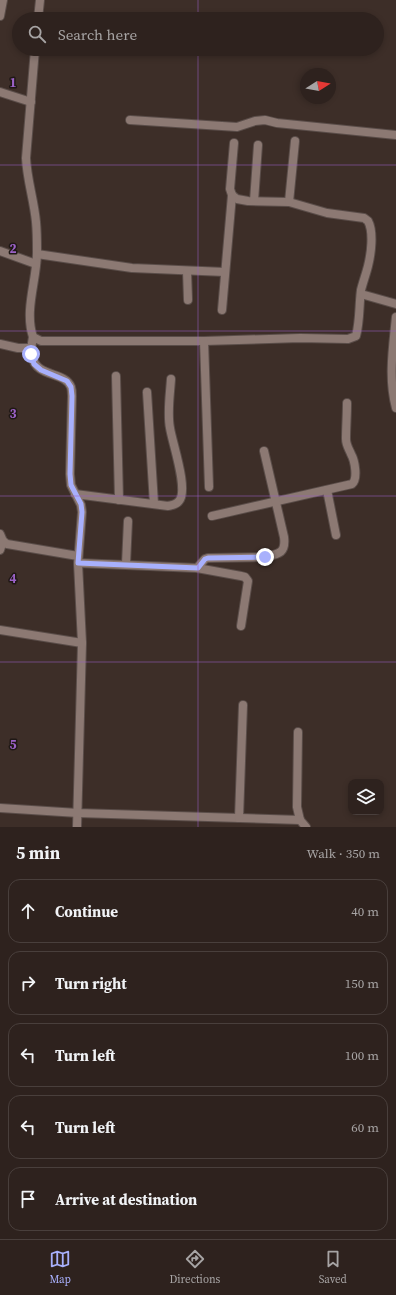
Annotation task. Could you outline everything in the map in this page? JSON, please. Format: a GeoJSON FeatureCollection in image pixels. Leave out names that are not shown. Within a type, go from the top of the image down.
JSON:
{"type":"FeatureCollection","features":[{"type":"Feature","properties":{"kind":"street"},"geometry":{"type":"LineString","coordinates":[[0,16],[3,0]]}},
{"type":"Feature","properties":{"kind":"street"},"geometry":{"type":"LineString","coordinates":[[39,12],[40,0]]}},
{"type":"Feature","properties":{"kind":"street"},"geometry":{"type":"LineString","coordinates":[[34,56],[26,158],[27,173],[36,222],[37,254],[30,314],[30,329],[33,337],[31,354],[34,364],[41,370],[67,381],[71,387],[70,474],[71,485],[81,504],[82,512],[78,559],[82,643],[77,827]]}},
{"type":"Feature","properties":{"kind":"street"},"geometry":{"type":"LineString","coordinates":[[0,92],[31,102]]}},
{"type":"Feature","properties":{"kind":"street"},"geometry":{"type":"LineString","coordinates":[[130,120],[237,127],[255,121],[265,120],[292,125],[396,135]]}},
{"type":"Feature","properties":{"kind":"street"},"geometry":{"type":"LineString","coordinates":[[289,202],[295,142]]}},
{"type":"Feature","properties":{"kind":"street"},"geometry":{"type":"LineString","coordinates":[[222,310],[232,195],[230,189],[234,144]]}},
{"type":"Feature","properties":{"kind":"street"},"geometry":{"type":"LineString","coordinates":[[254,201],[258,145]]}},
{"type":"Feature","properties":{"kind":"street"},"geometry":{"type":"LineString","coordinates":[[33,337],[41,341],[204,341],[352,338],[356,336],[361,294],[370,256],[371,232],[368,221],[364,218],[327,213],[289,202],[254,201],[238,198],[232,195]]}},
{"type":"Feature","properties":{"kind":"street"},"geometry":{"type":"LineString","coordinates":[[0,251],[36,264]]}},
{"type":"Feature","properties":{"kind":"street"},"geometry":{"type":"LineString","coordinates":[[37,254],[132,268],[225,272]]}},
{"type":"Feature","properties":{"kind":"street"},"geometry":{"type":"LineString","coordinates":[[187,271],[188,300]]}},
{"type":"Feature","properties":{"kind":"street"},"geometry":{"type":"LineString","coordinates":[[361,294],[396,304]]}},
{"type":"Feature","properties":{"kind":"street"},"geometry":{"type":"LineString","coordinates":[[396,317],[391,374],[392,390],[396,408]]}},
{"type":"Feature","properties":{"kind":"street"},"geometry":{"type":"LineString","coordinates":[[204,341],[209,487]]}},
{"type":"Feature","properties":{"kind":"street"},"geometry":{"type":"LineString","coordinates":[[0,344],[18,348],[32,348]]}},
{"type":"Feature","properties":{"kind":"street"},"geometry":{"type":"LineString","coordinates":[[116,376],[119,500]]}},
{"type":"Feature","properties":{"kind":"street"},"geometry":{"type":"LineString","coordinates":[[75,494],[168,506],[179,502],[182,497],[182,491],[169,421],[171,379]]}},
{"type":"Feature","properties":{"kind":"street"},"geometry":{"type":"LineString","coordinates":[[147,392],[154,504]]}},
{"type":"Feature","properties":{"kind":"street"},"geometry":{"type":"LineString","coordinates":[[212,516],[352,484],[355,478],[353,458],[346,442],[347,403]]}},
{"type":"Feature","properties":{"kind":"street"},"geometry":{"type":"LineString","coordinates":[[198,568],[205,559],[208,558],[265,557],[280,553],[283,550],[285,543],[264,452]]}},
{"type":"Feature","properties":{"kind":"street"},"geometry":{"type":"LineString","coordinates":[[327,490],[336,534]]}},
{"type":"Feature","properties":{"kind":"street"},"geometry":{"type":"LineString","coordinates":[[126,564],[128,521]]}},
{"type":"Feature","properties":{"kind":"street"},"geometry":{"type":"LineString","coordinates":[[1,537],[7,544],[78,559],[126,564],[198,568],[245,577],[248,581],[248,587],[242,626]]}},
{"type":"Feature","properties":{"kind":"street"},"geometry":{"type":"LineString","coordinates":[[0,550],[1,537]]}},
{"type":"Feature","properties":{"kind":"street"},"geometry":{"type":"LineString","coordinates":[[0,630],[82,643]]}},
{"type":"Feature","properties":{"kind":"street"},"geometry":{"type":"LineString","coordinates":[[239,818],[243,705]]}},
{"type":"Feature","properties":{"kind":"street"},"geometry":{"type":"LineString","coordinates":[[298,732],[297,806],[300,820],[306,827]]}},
{"type":"Feature","properties":{"kind":"street"},"geometry":{"type":"LineString","coordinates":[[0,808],[300,820]]}},
{"type":"Feature","properties":{"kind":"route"},"geometry":{"type":"LineString","coordinates":[[31,354],[34,364],[41,370],[67,381],[71,387],[70,474],[71,485],[81,504],[82,512],[78,563],[198,568],[205,559],[211,557],[265,557]]}}]}
